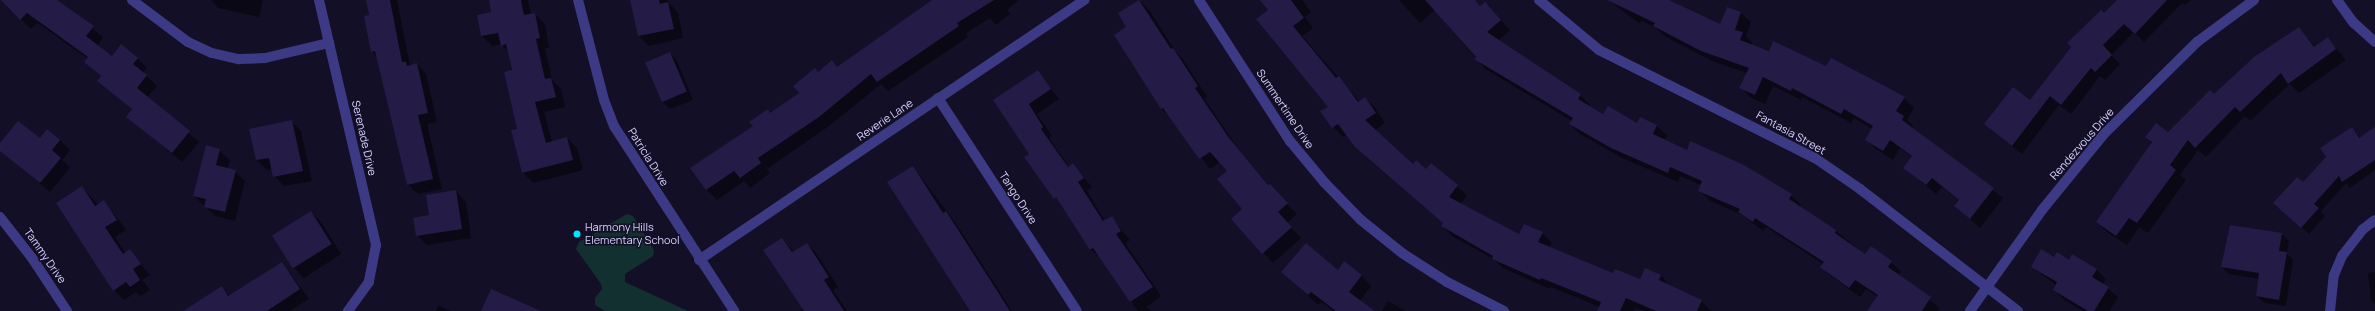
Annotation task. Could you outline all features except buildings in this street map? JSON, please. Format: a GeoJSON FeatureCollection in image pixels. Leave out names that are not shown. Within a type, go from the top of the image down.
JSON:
{"type":"FeatureCollection","features":[{"type":"Feature","properties":{"kind":"street"},"geometry":{"type":"LineString","coordinates":[[132,0],[188,42],[212,53],[232,58],[265,58],[329,43]]}},
{"type":"Feature","properties":{"kind":"street","name":"Serenade Drive"},"geometry":{"type":"LineString","coordinates":[[319,0],[373,226],[376,245],[369,282],[348,311]]}},
{"type":"Feature","properties":{"kind":"street","name":"Patricia Drive"},"geometry":{"type":"LineString","coordinates":[[578,0],[604,100],[614,126],[699,260],[734,311]]}},
{"type":"Feature","properties":{"kind":"street","name":"Reverie Lane"},"geometry":{"type":"LineString","coordinates":[[699,260],[1084,0]]}},
{"type":"Feature","properties":{"kind":"street","name":"Summertime Drive"},"geometry":{"type":"LineString","coordinates":[[1199,0],[1290,141],[1324,182],[1361,220],[1402,253],[1446,282],[1504,311]]}},
{"type":"Feature","properties":{"kind":"street","name":"Fantasia Street"},"geometry":{"type":"LineString","coordinates":[[1539,0],[1599,50],[1815,158],[1988,286],[2018,311]]}},
{"type":"Feature","properties":{"kind":"street","name":"Rendezvous Drive"},"geometry":{"type":"LineString","coordinates":[[1970,311],[2042,210],[2104,134],[2197,42],[2254,0]]}},
{"type":"Feature","properties":{"kind":"street"},"geometry":{"type":"LineString","coordinates":[[2337,0],[2354,23],[2375,42]]}},
{"type":"Feature","properties":{"kind":"street","name":"Tango Drive"},"geometry":{"type":"LineString","coordinates":[[938,98],[1077,311]]}},
{"type":"Feature","properties":{"kind":"street","name":"Tammy Drive"},"geometry":{"type":"LineString","coordinates":[[0,217],[32,258],[67,311]]}},
{"type":"Feature","properties":{"kind":"street"},"geometry":{"type":"LineString","coordinates":[[2330,311],[2334,275],[2342,256],[2362,230],[2375,220]]}},
{"type":"Feature","properties":{"kind":"green space"},"geometry":{"type":"Polygon","coordinates":[[[627,214],[633,216],[654,250],[653,256],[625,274],[625,282],[688,311],[605,311],[595,305],[595,298],[602,289],[601,284],[576,249],[579,242],[627,214]]]}},
{"type":"Feature","properties":{"kind":"place","name":"Harmony Hills Elementary School"},"geometry":{"type":"Point","coordinates":[577,234]}}]}
